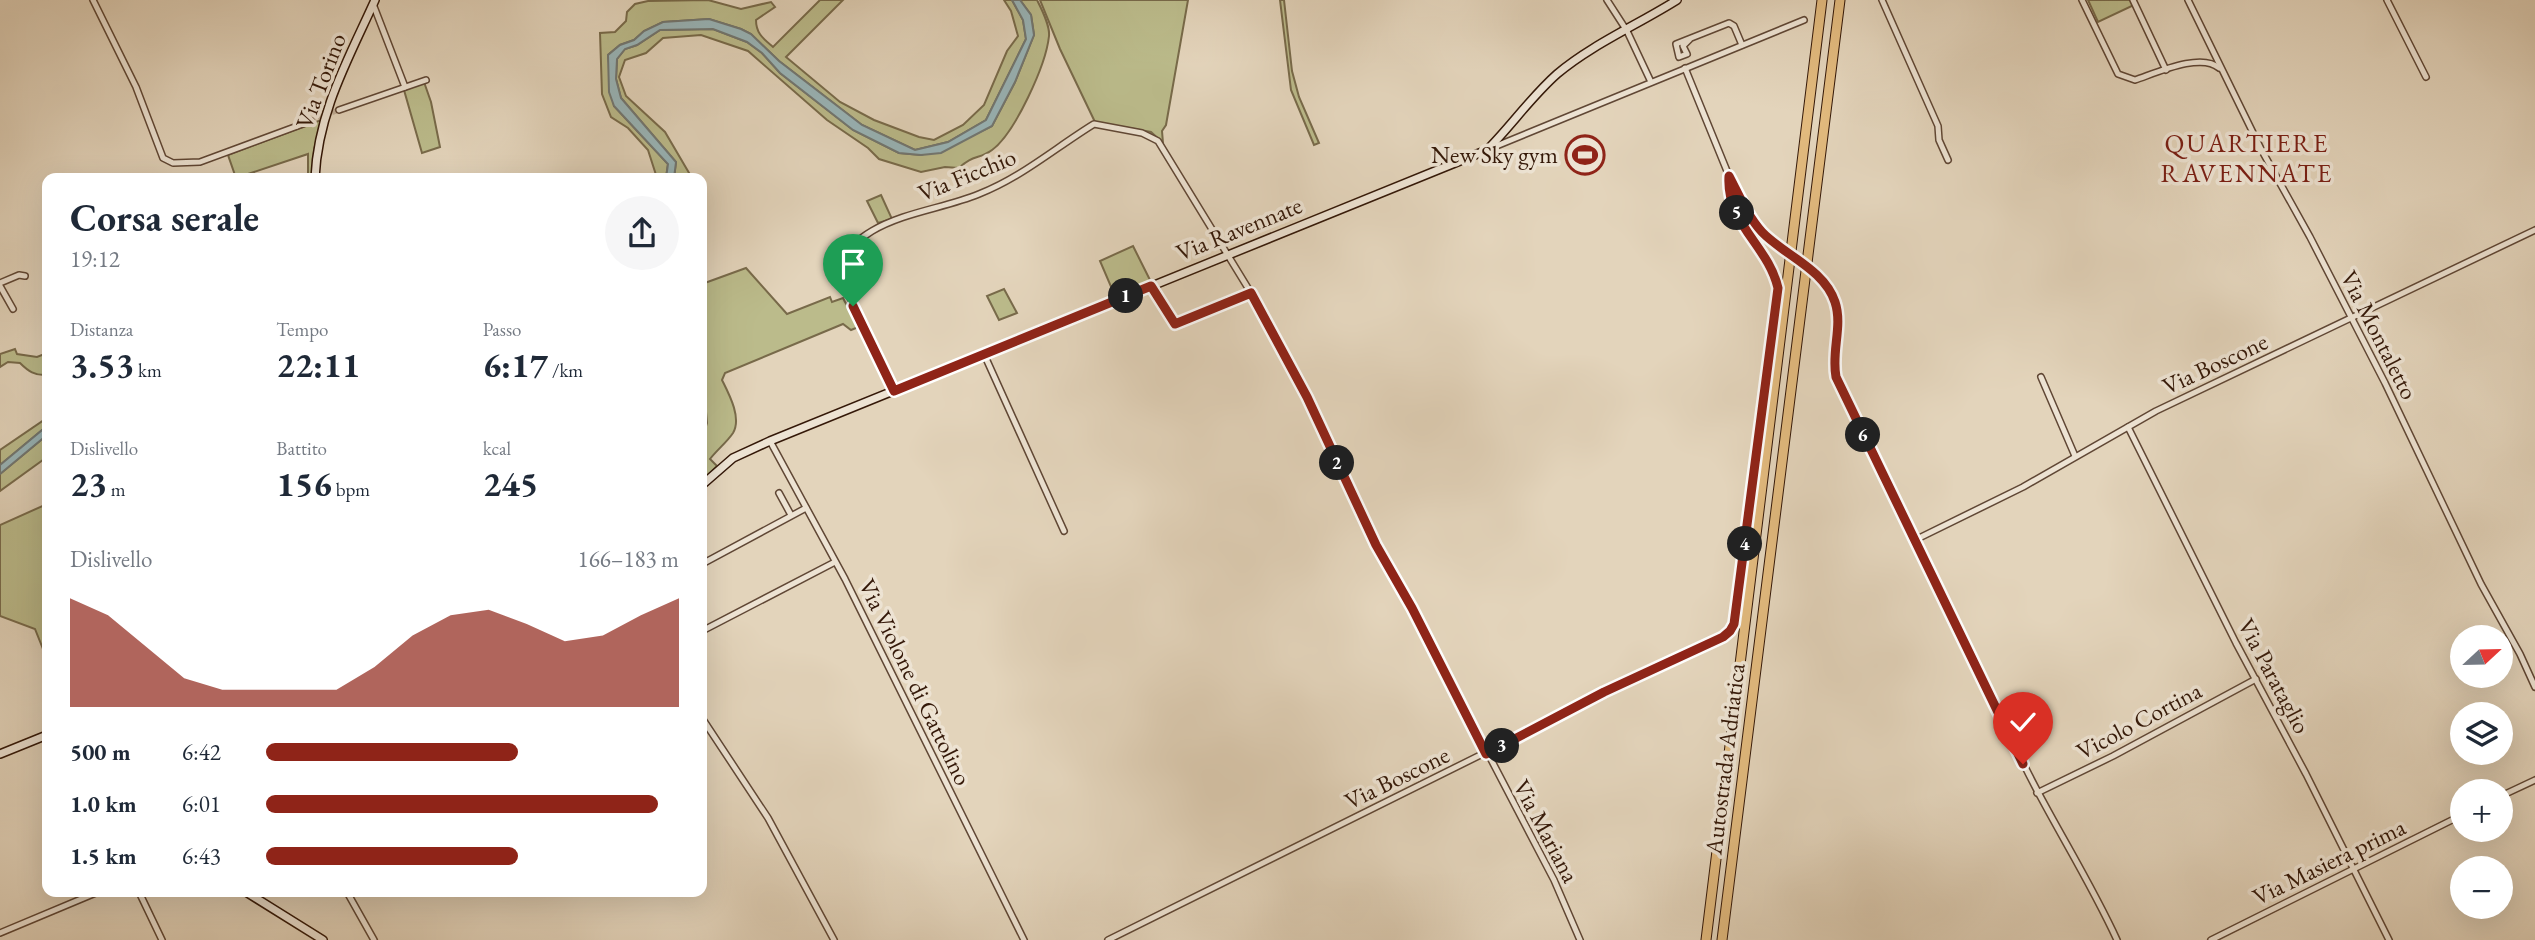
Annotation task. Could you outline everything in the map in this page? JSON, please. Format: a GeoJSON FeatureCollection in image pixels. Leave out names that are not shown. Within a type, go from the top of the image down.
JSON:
{"type":"FeatureCollection","features":[{"type":"Feature","properties":{"kind":"highway","name":"Autostrada Adriatica"},"geometry":{"type":"LineString","coordinates":[[1706,940],[1822,0]]}},
{"type":"Feature","properties":{"kind":"highway","name":"Autostrada Adriatica"},"geometry":{"type":"LineString","coordinates":[[1722,940],[1840,0]]}},
{"type":"Feature","properties":{"kind":"main road","name":"Via Ravennate"},"geometry":{"type":"LineString","coordinates":[[707,481],[733,458],[771,441],[1487,150],[1558,74],[1594,49],[1677,0]]}},
{"type":"Feature","properties":{"kind":"main road","name":"Via Torino"},"geometry":{"type":"LineString","coordinates":[[315,173],[319,137],[325,113],[374,2]]}},
{"type":"Feature","properties":{"kind":"main road"},"geometry":{"type":"LineString","coordinates":[[27,742],[42,731]]}},
{"type":"Feature","properties":{"kind":"main road"},"geometry":{"type":"LineString","coordinates":[[0,754],[42,737]]}},
{"type":"Feature","properties":{"kind":"main road"},"geometry":{"type":"LineString","coordinates":[[254,897],[323,940]]}},
{"type":"Feature","properties":{"kind":"street"},"geometry":{"type":"LineString","coordinates":[[93,0],[136,86],[163,158],[173,163],[201,162],[311,121]]}},
{"type":"Feature","properties":{"kind":"street"},"geometry":{"type":"LineString","coordinates":[[1607,0],[1627,31],[1651,82]]}},
{"type":"Feature","properties":{"kind":"street"},"geometry":{"type":"LineString","coordinates":[[1882,0],[1938,126],[1939,140],[1948,160]]}},
{"type":"Feature","properties":{"kind":"street"},"geometry":{"type":"LineString","coordinates":[[2082,0],[2118,74],[2135,80],[2200,60],[2214,63],[2222,71]]}},
{"type":"Feature","properties":{"kind":"street"},"geometry":{"type":"LineString","coordinates":[[2133,0],[2166,70]]}},
{"type":"Feature","properties":{"kind":"street","name":"Via Montaletto"},"geometry":{"type":"LineString","coordinates":[[2188,0],[2222,71],[2351,318],[2481,584],[2535,687]]}},
{"type":"Feature","properties":{"kind":"street"},"geometry":{"type":"LineString","coordinates":[[2387,0],[2426,77]]}},
{"type":"Feature","properties":{"kind":"street"},"geometry":{"type":"LineString","coordinates":[[374,2],[405,88]]}},
{"type":"Feature","properties":{"kind":"street","name":"Via Ravennate"},"geometry":{"type":"LineString","coordinates":[[1487,150],[1804,20]]}},
{"type":"Feature","properties":{"kind":"street"},"geometry":{"type":"LineString","coordinates":[[1690,39],[1729,23],[1734,26],[1742,45]]}},
{"type":"Feature","properties":{"kind":"street"},"geometry":{"type":"LineString","coordinates":[[1685,68],[1729,176],[1761,231],[1821,279],[1831,292],[1836,304],[1837,320],[1833,353],[1836,377],[2037,793],[2096,895],[2116,940]]}},
{"type":"Feature","properties":{"kind":"street"},"geometry":{"type":"LineString","coordinates":[[339,110],[426,80]]}},
{"type":"Feature","properties":{"kind":"street","name":"Via Ficchio"},"geometry":{"type":"LineString","coordinates":[[894,391],[840,278],[837,270],[839,261],[873,230],[996,187],[1040,162],[1094,124],[1142,133],[1158,141],[1228,254]]}},
{"type":"Feature","properties":{"kind":"street"},"geometry":{"type":"LineString","coordinates":[[1508,129],[1525,135]]}},
{"type":"Feature","properties":{"kind":"street","name":"Via Boscone"},"geometry":{"type":"LineString","coordinates":[[1108,940],[1486,754],[1604,692],[1723,637],[1730,631],[1734,624],[1778,288],[1769,262],[1741,225],[1728,190],[1729,176]]}},
{"type":"Feature","properties":{"kind":"street","name":"Via Boscone"},"geometry":{"type":"LineString","coordinates":[[1915,540],[2023,487],[2156,411],[2535,230]]}},
{"type":"Feature","properties":{"kind":"street","name":"Via Mariana"},"geometry":{"type":"LineString","coordinates":[[1228,254],[1307,397],[1376,545],[1412,608],[1554,880],[1580,940]]}},
{"type":"Feature","properties":{"kind":"street"},"geometry":{"type":"LineString","coordinates":[[13,309],[0,285],[19,275],[25,276]]}},
{"type":"Feature","properties":{"kind":"street"},"geometry":{"type":"LineString","coordinates":[[1151,286],[1175,324],[1251,293]]}},
{"type":"Feature","properties":{"kind":"street"},"geometry":{"type":"LineString","coordinates":[[984,354],[1064,531]]}},
{"type":"Feature","properties":{"kind":"street"},"geometry":{"type":"LineString","coordinates":[[2041,377],[2074,456]]}},
{"type":"Feature","properties":{"kind":"street","name":"Via Parataglio"},"geometry":{"type":"LineString","coordinates":[[2128,427],[2389,940]]}},
{"type":"Feature","properties":{"kind":"street","name":"Via Violone di Gattolino"},"geometry":{"type":"LineString","coordinates":[[771,441],[835,562],[1024,940]]}},
{"type":"Feature","properties":{"kind":"street"},"geometry":{"type":"LineString","coordinates":[[779,493],[790,515]]}},
{"type":"Feature","properties":{"kind":"street"},"geometry":{"type":"LineString","coordinates":[[707,561],[806,508]]}},
{"type":"Feature","properties":{"kind":"street"},"geometry":{"type":"LineString","coordinates":[[707,628],[835,562]]}},
{"type":"Feature","properties":{"kind":"street","name":"Vicolo Cortina"},"geometry":{"type":"LineString","coordinates":[[2037,793],[2113,756],[2256,679]]}},
{"type":"Feature","properties":{"kind":"street"},"geometry":{"type":"LineString","coordinates":[[707,726],[768,818],[834,940]]}},
{"type":"Feature","properties":{"kind":"street"},"geometry":{"type":"LineString","coordinates":[[2513,790],[2535,780]]}},
{"type":"Feature","properties":{"kind":"street","name":"Via Masiera prima"},"geometry":{"type":"LineString","coordinates":[[2211,940],[2450,822]]}},
{"type":"Feature","properties":{"kind":"street"},"geometry":{"type":"LineString","coordinates":[[0,933],[86,897]]}},
{"type":"Feature","properties":{"kind":"street"},"geometry":{"type":"LineString","coordinates":[[141,897],[162,940]]}},
{"type":"Feature","properties":{"kind":"street"},"geometry":{"type":"LineString","coordinates":[[350,897],[374,940]]}},
{"type":"Feature","properties":{"kind":"green space"},"geometry":{"type":"Polygon","coordinates":[[[708,0],[741,9],[771,2],[775,7],[756,20],[756,25],[759,33],[773,47],[820,0],[843,0],[786,57],[840,102],[874,120],[934,140],[963,125],[984,105],[1007,51],[1018,36],[1011,11],[1004,0],[1012,0],[1023,20],[1026,39],[986,120],[948,142],[915,150],[862,125],[779,61],[751,34],[709,19],[663,22],[644,31],[634,40],[620,45],[608,55],[614,106],[668,164],[667,173],[655,173],[648,150],[628,128],[611,117],[602,94],[600,33],[615,32],[626,21],[627,12],[635,4],[648,1],[708,0]]]}},
{"type":"Feature","properties":{"kind":"green space"},"geometry":{"type":"Polygon","coordinates":[[[1020,0],[1037,0],[1047,22],[1049,36],[1042,64],[1028,98],[1001,141],[988,153],[959,168],[945,167],[921,172],[879,159],[868,148],[827,120],[748,51],[701,35],[663,38],[646,53],[625,60],[619,77],[626,96],[665,132],[689,173],[675,173],[676,162],[621,98],[616,79],[617,59],[625,49],[637,45],[660,30],[713,29],[747,42],[762,53],[780,73],[853,130],[899,153],[921,155],[959,142],[992,126],[1015,82],[1034,35],[1031,15],[1020,0]]]}},
{"type":"Feature","properties":{"kind":"green space"},"geometry":{"type":"Polygon","coordinates":[[[1040,0],[1188,0],[1166,125],[1162,131],[1163,143],[1151,132],[1095,122],[1040,0]]]}},
{"type":"Feature","properties":{"kind":"green space"},"geometry":{"type":"Polygon","coordinates":[[[1280,0],[1284,0],[1292,71],[1299,97],[1319,143],[1314,145],[1291,90],[1280,0]]]}},
{"type":"Feature","properties":{"kind":"green space"},"geometry":{"type":"Polygon","coordinates":[[[2088,0],[2132,0],[2134,5],[2098,22],[2088,0]]]}},
{"type":"Feature","properties":{"kind":"green space"},"geometry":{"type":"Polygon","coordinates":[[[424,82],[440,147],[422,153],[404,90],[424,82]]]}},
{"type":"Feature","properties":{"kind":"green space"},"geometry":{"type":"Polygon","coordinates":[[[321,120],[312,173],[308,173],[308,154],[251,173],[234,173],[228,155],[321,120]]]}},
{"type":"Feature","properties":{"kind":"green space"},"geometry":{"type":"Polygon","coordinates":[[[881,195],[892,219],[878,223],[867,201],[881,195]]]}},
{"type":"Feature","properties":{"kind":"green space"},"geometry":{"type":"Polygon","coordinates":[[[1133,246],[1151,282],[1115,296],[1100,261],[1133,246]]]}},
{"type":"Feature","properties":{"kind":"green space"},"geometry":{"type":"Polygon","coordinates":[[[746,268],[787,314],[830,297],[832,302],[843,298],[861,326],[851,330],[843,324],[725,373],[722,380],[734,406],[735,427],[731,436],[710,459],[717,466],[707,476],[707,423],[707,282],[746,268]]]}},
{"type":"Feature","properties":{"kind":"green space"},"geometry":{"type":"Polygon","coordinates":[[[1004,289],[1017,313],[999,320],[987,296],[1004,289]]]}},
{"type":"Feature","properties":{"kind":"green space"},"geometry":{"type":"Polygon","coordinates":[[[15,349],[17,354],[37,357],[42,355],[42,375],[32,372],[20,363],[8,362],[0,367],[0,354],[15,349]]]}},
{"type":"Feature","properties":{"kind":"green space"},"geometry":{"type":"Polygon","coordinates":[[[42,421],[42,430],[0,465],[0,450],[42,421]]]}},
{"type":"Feature","properties":{"kind":"green space"},"geometry":{"type":"Polygon","coordinates":[[[42,439],[42,461],[0,491],[0,474],[42,439]]]}},
{"type":"Feature","properties":{"kind":"green space"},"geometry":{"type":"Polygon","coordinates":[[[42,506],[42,646],[35,629],[0,616],[0,525],[42,506]]]}},
{"type":"Feature","properties":{"kind":"water"},"geometry":{"type":"Polygon","coordinates":[[[1012,0],[1020,0],[1031,15],[1034,35],[1015,82],[992,126],[941,153],[899,153],[853,130],[780,73],[762,53],[747,42],[713,29],[660,30],[637,45],[625,49],[617,59],[616,79],[621,98],[676,162],[675,173],[667,173],[668,164],[614,106],[609,92],[608,55],[620,45],[634,40],[644,31],[663,22],[709,19],[751,34],[779,61],[862,125],[915,150],[948,142],[986,120],[1026,39],[1023,20],[1012,0]]]}},
{"type":"Feature","properties":{"kind":"water"},"geometry":{"type":"Polygon","coordinates":[[[42,430],[42,439],[0,474],[0,465],[42,430]]]}},
{"type":"Feature","properties":{"kind":"tunnel"},"geometry":{"type":"LineString","coordinates":[[311,121],[339,110]]}},
{"type":"Feature","properties":{"kind":"place","name":"New Sky gym"},"geometry":{"type":"Point","coordinates":[1585,155]}},
{"type":"Feature","properties":{"kind":"district","name":"QUARTIERE RAVENNATE"},"geometry":{"type":"Point","coordinates":[2247,158]}},
{"type":"Feature","properties":{"kind":"route"},"geometry":{"type":"LineString","coordinates":[[853,306],[894,391],[1151,286],[1175,324],[1251,293],[1307,397],[1376,545],[1412,608],[1486,754],[1604,692],[1723,637],[1734,624],[1778,288],[1774,271],[1741,225],[1728,190],[1729,176],[1761,231],[1821,279],[1831,292],[1836,304],[1837,320],[1833,353],[1836,377],[2023,764]]}}]}
